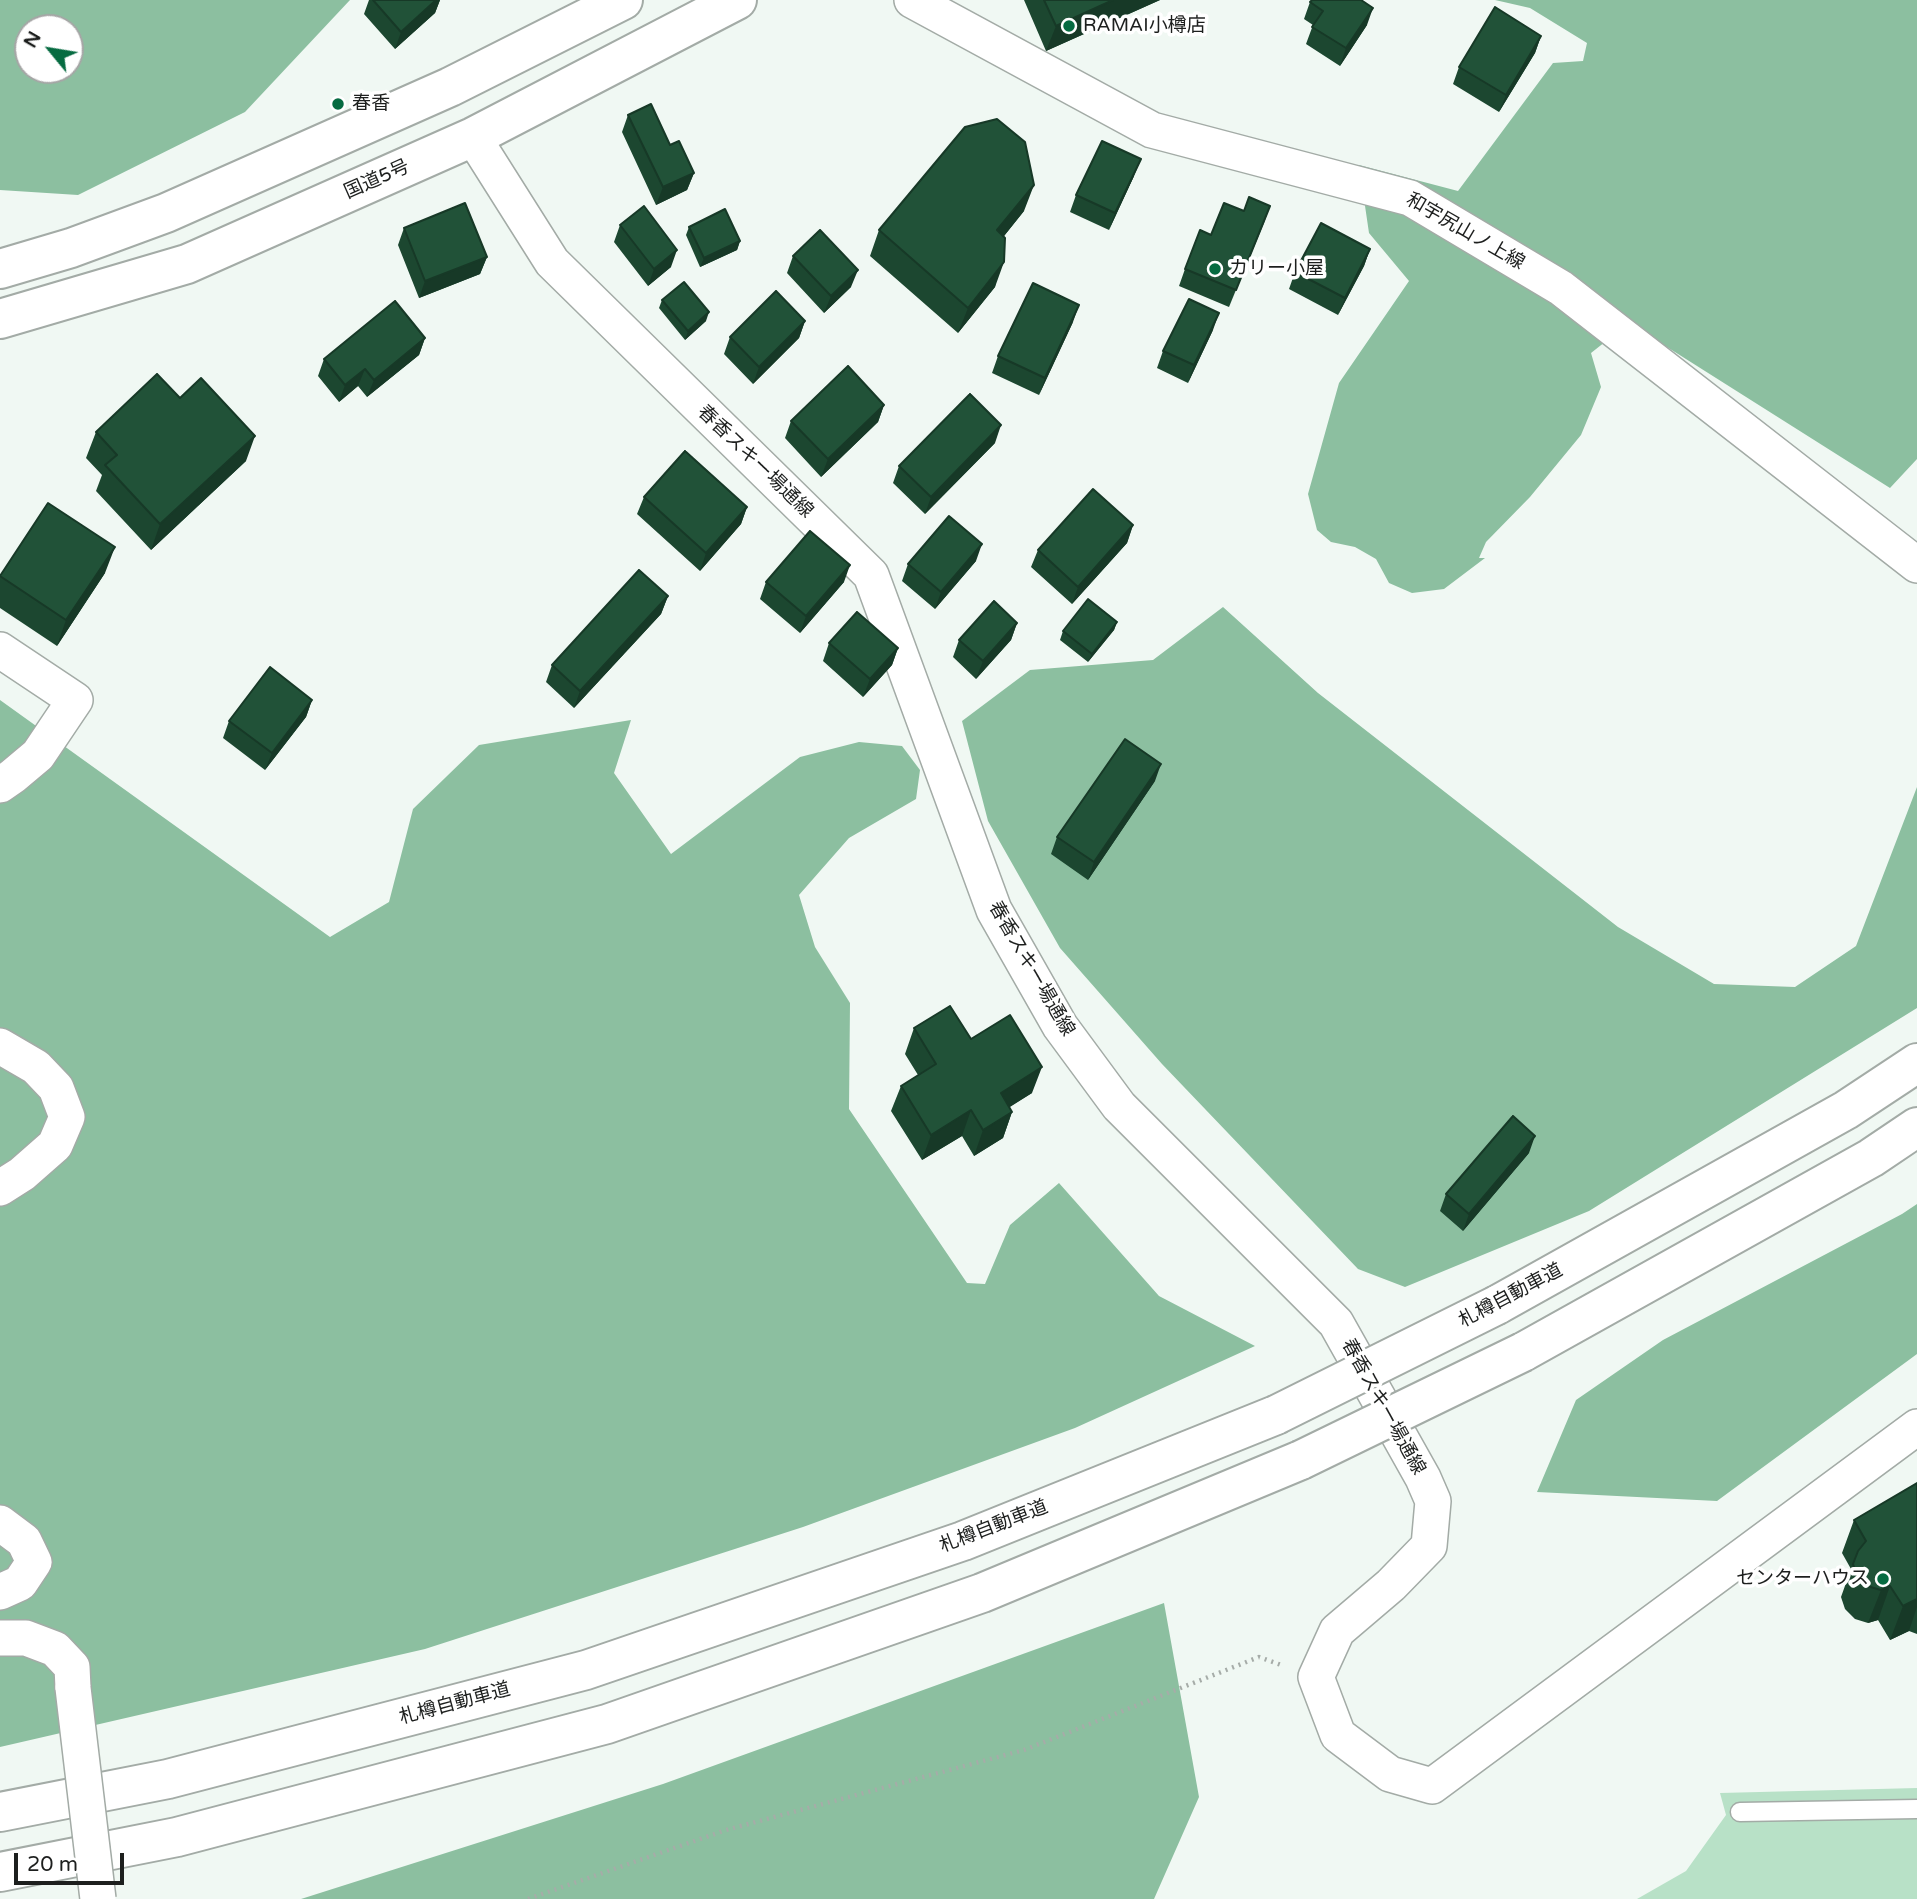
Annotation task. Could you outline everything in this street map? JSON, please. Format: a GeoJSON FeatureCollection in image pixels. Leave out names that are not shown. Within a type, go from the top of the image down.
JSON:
{"type":"FeatureCollection","features":[{"type":"Feature","properties":{"kind":"highway"},"geometry":{"type":"LineString","coordinates":[[0,269],[71,248],[166,214],[450,87],[624,0]]}},
{"type":"Feature","properties":{"kind":"highway","name":"国道5号"},"geometry":{"type":"LineString","coordinates":[[0,319],[187,264],[473,137],[737,0]]}},
{"type":"Feature","properties":{"kind":"highway","name":"札樽自動車道"},"geometry":{"type":"LineString","coordinates":[[0,1812],[168,1779],[586,1670],[962,1541],[1276,1415],[1497,1305],[1846,1110],[1917,1063]]}},
{"type":"Feature","properties":{"kind":"highway"},"geometry":{"type":"LineString","coordinates":[[0,1872],[177,1837],[607,1724],[982,1593],[1301,1461],[1522,1352],[1871,1158],[1917,1127]]}},
{"type":"Feature","properties":{"kind":"street","name":"和宇尻山ノ上線"},"geometry":{"type":"LineString","coordinates":[[912,0],[1152,130],[1410,198],[1560,288],[1917,565]]}},
{"type":"Feature","properties":{"kind":"street","name":"春香スキー場通線"},"geometry":{"type":"LineString","coordinates":[[473,137],[552,262],[871,575],[995,910],[1060,1026],[1119,1106],[1336,1323],[1423,1478],[1433,1501],[1429,1546],[1391,1585],[1337,1631],[1316,1677]]}},
{"type":"Feature","properties":{"kind":"street"},"geometry":{"type":"LineString","coordinates":[[0,650],[75,700],[38,755],[0,785]]}},
{"type":"Feature","properties":{"kind":"street"},"geometry":{"type":"LineString","coordinates":[[0,1046],[43,1074],[56,1088],[67,1117],[55,1145],[22,1174],[0,1188]]}},
{"type":"Feature","properties":{"kind":"street"},"geometry":{"type":"LineString","coordinates":[[1316,1677],[1338,1735],[1390,1774],[1432,1786],[1917,1427]]}},
{"type":"Feature","properties":{"kind":"street"},"geometry":{"type":"LineString","coordinates":[[0,1523],[24,1541],[34,1562],[20,1583],[0,1592]]}},
{"type":"Feature","properties":{"kind":"street"},"geometry":{"type":"LineString","coordinates":[[0,1638],[26,1638],[55,1649],[72,1667],[72,1688],[99,1899]]}},
{"type":"Feature","properties":{"kind":"lane"},"geometry":{"type":"LineString","coordinates":[[1740,1812],[1917,1809]]}},
{"type":"Feature","properties":{"kind":"path"},"geometry":{"type":"LineString","coordinates":[[528,1899],[726,1830],[1024,1750],[1259,1657],[1316,1677]]}},
{"type":"Feature","properties":{"kind":"green space"},"geometry":{"type":"Polygon","coordinates":[[[0,0],[350,0],[245,112],[78,195],[0,190],[0,0]]]}},
{"type":"Feature","properties":{"kind":"green space"},"geometry":{"type":"Polygon","coordinates":[[[1495,0],[1917,0],[1917,459],[1890,488],[1629,323],[1591,353],[1601,387],[1581,435],[1530,497],[1486,542],[1479,558],[1485,558],[1444,589],[1412,593],[1389,583],[1376,559],[1355,547],[1331,542],[1317,530],[1308,494],[1339,383],[1409,281],[1369,233],[1359,165],[1458,191],[1553,63],[1583,61],[1587,43],[1530,8],[1495,0]]]}},
{"type":"Feature","properties":{"kind":"green space"},"geometry":{"type":"Polygon","coordinates":[[[1223,607],[1318,693],[1618,927],[1714,984],[1795,987],[1856,946],[1917,787],[1917,1008],[1589,1211],[1405,1287],[1358,1269],[1162,1064],[1060,948],[988,821],[962,721],[1030,670],[1153,660],[1223,607]]]}},
{"type":"Feature","properties":{"kind":"green space"},"geometry":{"type":"Polygon","coordinates":[[[0,700],[330,937],[389,902],[413,809],[479,745],[631,720],[614,773],[671,854],[800,757],[859,742],[902,746],[920,770],[916,799],[849,838],[799,895],[815,947],[850,1003],[849,1109],[967,1283],[985,1284],[1010,1225],[1059,1183],[1159,1296],[1255,1346],[1075,1428],[803,1527],[425,1649],[0,1747],[0,700]]]}},
{"type":"Feature","properties":{"kind":"green space"},"geometry":{"type":"Polygon","coordinates":[[[1917,1204],[1917,1354],[1717,1501],[1537,1492],[1576,1400],[1663,1340],[1917,1204]]]}},
{"type":"Feature","properties":{"kind":"green space"},"geometry":{"type":"Polygon","coordinates":[[[1164,1603],[1199,1797],[1154,1899],[301,1899],[663,1784],[1164,1603]]]}},
{"type":"Feature","properties":{"kind":"green space"},"geometry":{"type":"Polygon","coordinates":[[[1917,1788],[1917,1899],[1637,1899],[1686,1871],[1726,1815],[1720,1793],[1917,1788]]]}},
{"type":"Feature","properties":{"kind":"building"},"geometry":{"type":"Polygon","coordinates":[[[373,0],[436,0],[401,32],[373,0]]]}},
{"type":"Feature","properties":{"kind":"building"},"geometry":{"type":"Polygon","coordinates":[[[1044,0],[1113,0],[1056,26],[1044,0]]]}},
{"type":"Feature","properties":{"kind":"building"},"geometry":{"type":"Polygon","coordinates":[[[1361,0],[1373,8],[1346,48],[1312,27],[1323,11],[1310,2],[1361,0]]]}},
{"type":"Feature","properties":{"kind":"building"},"geometry":{"type":"Polygon","coordinates":[[[1495,7],[1541,36],[1506,95],[1459,67],[1495,7]]]}},
{"type":"Feature","properties":{"kind":"building"},"geometry":{"type":"Polygon","coordinates":[[[651,104],[670,145],[679,141],[694,173],[663,187],[628,115],[651,104]]]}},
{"type":"Feature","properties":{"kind":"building"},"geometry":{"type":"Polygon","coordinates":[[[997,119],[1025,142],[1034,185],[997,230],[1005,238],[1004,262],[968,308],[879,230],[965,127],[997,119]]]}},
{"type":"Feature","properties":{"kind":"building"},"geometry":{"type":"Polygon","coordinates":[[[1102,141],[1141,159],[1115,213],[1076,195],[1102,141]]]}},
{"type":"Feature","properties":{"kind":"building","name":"カリー小屋"},"geometry":{"type":"Polygon","coordinates":[[[1249,197],[1270,206],[1236,290],[1185,269],[1200,230],[1211,235],[1224,203],[1244,211],[1249,197]]]}},
{"type":"Feature","properties":{"kind":"building"},"geometry":{"type":"Polygon","coordinates":[[[465,203],[487,257],[425,281],[404,228],[465,203]]]}},
{"type":"Feature","properties":{"kind":"building"},"geometry":{"type":"Polygon","coordinates":[[[644,206],[677,250],[654,269],[620,225],[644,206]]]}},
{"type":"Feature","properties":{"kind":"building"},"geometry":{"type":"Polygon","coordinates":[[[725,209],[740,241],[704,258],[689,227],[725,209]]]}},
{"type":"Feature","properties":{"kind":"building"},"geometry":{"type":"Polygon","coordinates":[[[1321,223],[1370,249],[1345,298],[1295,272],[1321,223]]]}},
{"type":"Feature","properties":{"kind":"building"},"geometry":{"type":"Polygon","coordinates":[[[820,230],[858,270],[831,296],[793,256],[820,230]]]}},
{"type":"Feature","properties":{"kind":"building"},"geometry":{"type":"Polygon","coordinates":[[[684,282],[709,312],[688,331],[662,300],[684,282]]]}},
{"type":"Feature","properties":{"kind":"building"},"geometry":{"type":"Polygon","coordinates":[[[1033,283],[1079,305],[1045,378],[998,356],[1033,283]]]}},
{"type":"Feature","properties":{"kind":"building"},"geometry":{"type":"Polygon","coordinates":[[[776,291],[805,321],[759,367],[730,337],[776,291]]]}},
{"type":"Feature","properties":{"kind":"building"},"geometry":{"type":"Polygon","coordinates":[[[1189,299],[1219,313],[1194,365],[1163,351],[1189,299]]]}},
{"type":"Feature","properties":{"kind":"building"},"geometry":{"type":"Polygon","coordinates":[[[395,301],[425,338],[374,380],[365,369],[345,385],[324,359],[395,301]]]}},
{"type":"Feature","properties":{"kind":"building"},"geometry":{"type":"Polygon","coordinates":[[[848,366],[884,405],[828,459],[791,421],[848,366]]]}},
{"type":"Feature","properties":{"kind":"building"},"geometry":{"type":"Polygon","coordinates":[[[157,374],[180,398],[201,378],[255,436],[160,524],[105,465],[117,455],[96,432],[157,374]]]}},
{"type":"Feature","properties":{"kind":"building"},"geometry":{"type":"Polygon","coordinates":[[[970,394],[1001,425],[931,497],[899,466],[970,394]]]}},
{"type":"Feature","properties":{"kind":"building"},"geometry":{"type":"Polygon","coordinates":[[[685,451],[747,507],[706,553],[644,497],[685,451]]]}},
{"type":"Feature","properties":{"kind":"building"},"geometry":{"type":"Polygon","coordinates":[[[1093,489],[1133,525],[1078,587],[1038,550],[1093,489]]]}},
{"type":"Feature","properties":{"kind":"building"},"geometry":{"type":"Polygon","coordinates":[[[48,503],[115,547],[66,620],[0,576],[48,503]]]}},
{"type":"Feature","properties":{"kind":"building"},"geometry":{"type":"Polygon","coordinates":[[[949,516],[982,544],[941,592],[908,564],[949,516]]]}},
{"type":"Feature","properties":{"kind":"building"},"geometry":{"type":"Polygon","coordinates":[[[810,531],[850,565],[806,616],[766,582],[810,531]]]}},
{"type":"Feature","properties":{"kind":"building"},"geometry":{"type":"Polygon","coordinates":[[[639,570],[668,596],[580,691],[552,665],[639,570]]]}},
{"type":"Feature","properties":{"kind":"building"},"geometry":{"type":"Polygon","coordinates":[[[1088,599],[1117,622],[1092,654],[1063,631],[1088,599]]]}},
{"type":"Feature","properties":{"kind":"building"},"geometry":{"type":"Polygon","coordinates":[[[994,601],[1017,623],[983,661],[959,640],[994,601]]]}},
{"type":"Feature","properties":{"kind":"building"},"geometry":{"type":"Polygon","coordinates":[[[857,612],[898,648],[870,679],[829,643],[857,612]]]}},
{"type":"Feature","properties":{"kind":"building"},"geometry":{"type":"Polygon","coordinates":[[[270,667],[312,700],[272,753],[229,721],[270,667]]]}},
{"type":"Feature","properties":{"kind":"building"},"geometry":{"type":"Polygon","coordinates":[[[1125,739],[1161,764],[1094,862],[1057,837],[1125,739]]]}},
{"type":"Feature","properties":{"kind":"building"},"geometry":{"type":"Polygon","coordinates":[[[950,1006],[971,1039],[1010,1015],[1042,1067],[1001,1093],[1012,1112],[983,1130],[971,1110],[931,1135],[901,1086],[936,1064],[914,1028],[950,1006]]]}},
{"type":"Feature","properties":{"kind":"building"},"geometry":{"type":"Polygon","coordinates":[[[1513,1116],[1535,1136],[1469,1214],[1446,1194],[1513,1116]]]}},
{"type":"Feature","properties":{"kind":"building"},"geometry":{"type":"Polygon","coordinates":[[[1917,1483],[1917,1599],[1903,1606],[1890,1586],[1881,1590],[1867,1586],[1857,1576],[1853,1564],[1866,1541],[1854,1520],[1917,1483]]]}},
{"type":"Feature","properties":{"kind":"place","name":"RAMAI小樽店"},"geometry":{"type":"Point","coordinates":[1069,26]}},
{"type":"Feature","properties":{"kind":"place","name":"春香"},"geometry":{"type":"Point","coordinates":[338,104]}},
{"type":"Feature","properties":{"kind":"place","name":"カリー小屋"},"geometry":{"type":"Point","coordinates":[1215,269]}},
{"type":"Feature","properties":{"kind":"place","name":"センターハウス"},"geometry":{"type":"Point","coordinates":[1883,1579]}}]}
